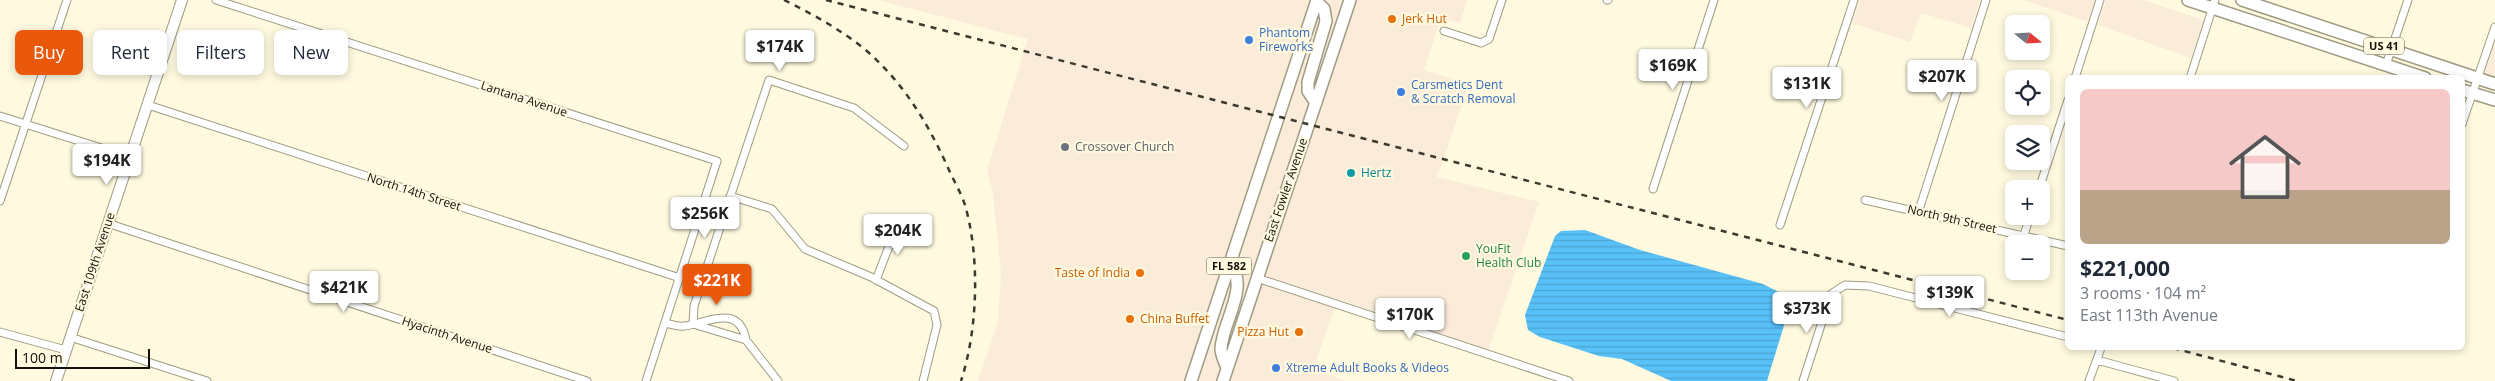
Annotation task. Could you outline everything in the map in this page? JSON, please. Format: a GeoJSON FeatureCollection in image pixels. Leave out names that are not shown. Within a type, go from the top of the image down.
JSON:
{"type":"FeatureCollection","features":[{"type":"Feature","properties":{"kind":"main road","name":"East Fowler Avenue"},"geometry":{"type":"LineString","coordinates":[[1223,381],[1350,0]]}},
{"type":"Feature","properties":{"kind":"main road","name":"US 41"},"geometry":{"type":"LineString","coordinates":[[2188,0],[2214,4],[2416,75]]}},
{"type":"Feature","properties":{"kind":"main road","name":"US 41"},"geometry":{"type":"LineString","coordinates":[[2242,0],[2495,84]]}},
{"type":"Feature","properties":{"kind":"main road"},"geometry":{"type":"LineString","coordinates":[[1316,103],[1308,90],[1308,82],[1326,17],[1324,9],[1317,1]]}},
{"type":"Feature","properties":{"kind":"main road","name":"FL 582"},"geometry":{"type":"LineString","coordinates":[[1191,381],[1317,1]]}},
{"type":"Feature","properties":{"kind":"main road"},"geometry":{"type":"LineString","coordinates":[[2468,91],[2495,100]]}},
{"type":"Feature","properties":{"kind":"main road"},"geometry":{"type":"LineString","coordinates":[[1227,368],[1221,351],[1238,282],[1235,270],[1230,264]]}},
{"type":"Feature","properties":{"kind":"street"},"geometry":{"type":"LineString","coordinates":[[0,201],[66,0]]}},
{"type":"Feature","properties":{"kind":"street","name":"East 109th Avenue"},"geometry":{"type":"LineString","coordinates":[[56,381],[182,0]]}},
{"type":"Feature","properties":{"kind":"street","name":"Lantana Avenue"},"geometry":{"type":"LineString","coordinates":[[216,0],[718,161],[680,278]]}},
{"type":"Feature","properties":{"kind":"street"},"geometry":{"type":"LineString","coordinates":[[1444,32],[1481,43],[1489,39],[1502,0]]}},
{"type":"Feature","properties":{"kind":"street"},"geometry":{"type":"LineString","coordinates":[[1653,188],[1714,0]]}},
{"type":"Feature","properties":{"kind":"street"},"geometry":{"type":"LineString","coordinates":[[1780,225],[1854,0]]}},
{"type":"Feature","properties":{"kind":"street"},"geometry":{"type":"LineString","coordinates":[[1919,210],[1986,0]]}},
{"type":"Feature","properties":{"kind":"street"},"geometry":{"type":"LineString","coordinates":[[2076,75],[2100,0]]}},
{"type":"Feature","properties":{"kind":"street"},"geometry":{"type":"LineString","coordinates":[[2386,65],[2408,0]]}},
{"type":"Feature","properties":{"kind":"street"},"geometry":{"type":"LineString","coordinates":[[2191,75],[2214,4]]}},
{"type":"Feature","properties":{"kind":"street"},"geometry":{"type":"LineString","coordinates":[[2465,108],[2468,91],[2477,78],[2495,27]]}},
{"type":"Feature","properties":{"kind":"street"},"geometry":{"type":"LineString","coordinates":[[693,324],[694,306],[769,80],[854,108],[904,146]]}},
{"type":"Feature","properties":{"kind":"street","name":"North 14th Street"},"geometry":{"type":"LineString","coordinates":[[148,105],[680,278]]}},
{"type":"Feature","properties":{"kind":"street"},"geometry":{"type":"LineString","coordinates":[[2042,180],[2065,109]]}},
{"type":"Feature","properties":{"kind":"street"},"geometry":{"type":"LineString","coordinates":[[0,116],[130,157]]}},
{"type":"Feature","properties":{"kind":"street"},"geometry":{"type":"LineString","coordinates":[[730,196],[772,209],[802,247],[876,280],[930,308],[936,316],[935,338],[923,381]]}},
{"type":"Feature","properties":{"kind":"street","name":"North 9th Street"},"geometry":{"type":"LineString","coordinates":[[1865,200],[1919,210],[2024,235]]}},
{"type":"Feature","properties":{"kind":"street"},"geometry":{"type":"LineString","coordinates":[[876,280],[898,223]]}},
{"type":"Feature","properties":{"kind":"street","name":"Hyacinth Avenue"},"geometry":{"type":"LineString","coordinates":[[107,224],[587,381]]}},
{"type":"Feature","properties":{"kind":"street"},"geometry":{"type":"LineString","coordinates":[[2024,235],[2027,225]]}},
{"type":"Feature","properties":{"kind":"street","name":"North 9th Street"},"geometry":{"type":"LineString","coordinates":[[2050,242],[2065,245]]}},
{"type":"Feature","properties":{"kind":"street"},"geometry":{"type":"LineString","coordinates":[[646,381],[680,278]]}},
{"type":"Feature","properties":{"kind":"street"},"geometry":{"type":"LineString","coordinates":[[1257,278],[1569,381]]}},
{"type":"Feature","properties":{"kind":"street"},"geometry":{"type":"LineString","coordinates":[[1803,381],[1831,294],[1845,285],[1869,286],[2065,336]]}},
{"type":"Feature","properties":{"kind":"street"},"geometry":{"type":"LineString","coordinates":[[665,323],[680,326],[693,324],[712,317],[725,318],[740,327],[746,340],[778,381]]}},
{"type":"Feature","properties":{"kind":"street"},"geometry":{"type":"LineString","coordinates":[[693,324],[746,340]]}},
{"type":"Feature","properties":{"kind":"street"},"geometry":{"type":"LineString","coordinates":[[0,332],[66,350]]}},
{"type":"Feature","properties":{"kind":"street"},"geometry":{"type":"LineString","coordinates":[[70,336],[207,381]]}},
{"type":"Feature","properties":{"kind":"street"},"geometry":{"type":"LineString","coordinates":[[2090,381],[2100,350]]}},
{"type":"Feature","properties":{"kind":"street"},"geometry":{"type":"LineString","coordinates":[[2097,360],[2174,381]]}},
{"type":"Feature","properties":{"kind":"shaded area"},"geometry":{"type":"Polygon","coordinates":[[[878,0],[1467,0],[1460,23],[1441,18],[1424,70],[1469,84],[1437,177],[1539,202],[1488,351],[1338,299],[1313,369],[1346,381],[978,381],[998,322],[1001,273],[993,193],[987,170],[1028,39],[878,0]]]}},
{"type":"Feature","properties":{"kind":"shaded area"},"geometry":{"type":"Polygon","coordinates":[[[1860,0],[1980,0],[1971,28],[1921,13],[1910,42],[1852,23],[1860,0]]]}},
{"type":"Feature","properties":{"kind":"shaded area"},"geometry":{"type":"Polygon","coordinates":[[[2024,0],[2095,0],[2088,22],[2024,0]]]}},
{"type":"Feature","properties":{"kind":"shaded area"},"geometry":{"type":"Polygon","coordinates":[[[2106,0],[2143,0],[2203,20],[2191,58],[2098,25],[2106,0]]]}},
{"type":"Feature","properties":{"kind":"shaded area"},"geometry":{"type":"Polygon","coordinates":[[[2495,43],[2495,78],[2484,75],[2495,43]]]}},
{"type":"Feature","properties":{"kind":"water"},"geometry":{"type":"Polygon","coordinates":[[[1585,230],[1640,250],[1763,284],[1786,296],[1790,306],[1767,381],[1671,381],[1622,359],[1599,356],[1540,337],[1528,330],[1525,315],[1555,236],[1561,231],[1585,230]]]}},
{"type":"Feature","properties":{"kind":"railway"},"geometry":{"type":"LineString","coordinates":[[784,0],[817,17],[868,52],[905,92],[941,153],[965,205],[973,247],[975,270],[974,316],[967,361],[961,381]]}},
{"type":"Feature","properties":{"kind":"railway"},"geometry":{"type":"LineString","coordinates":[[826,0],[2065,319]]}},
{"type":"Feature","properties":{"kind":"railway"},"geometry":{"type":"LineString","coordinates":[[2181,350],[2297,381]]}},
{"type":"Feature","properties":{"kind":"place","name":"Jerk Hut"},"geometry":{"type":"Point","coordinates":[1392,19]}},
{"type":"Feature","properties":{"kind":"place","name":"Phantom Fireworks"},"geometry":{"type":"Point","coordinates":[1249,40]}},
{"type":"Feature","properties":{"kind":"place","name":"Carsmetics Dent & Scratch Removal"},"geometry":{"type":"Point","coordinates":[1401,92]}},
{"type":"Feature","properties":{"kind":"place","name":"Crossover Church"},"geometry":{"type":"Point","coordinates":[1065,147]}},
{"type":"Feature","properties":{"kind":"place","name":"Hertz"},"geometry":{"type":"Point","coordinates":[1351,173]}},
{"type":"Feature","properties":{"kind":"place","name":"YouFit Health Club"},"geometry":{"type":"Point","coordinates":[1466,256]}},
{"type":"Feature","properties":{"kind":"place","name":"Taste of India"},"geometry":{"type":"Point","coordinates":[1140,273]}},
{"type":"Feature","properties":{"kind":"place","name":"China Buffet"},"geometry":{"type":"Point","coordinates":[1130,319]}},
{"type":"Feature","properties":{"kind":"place","name":"Pizza Hut"},"geometry":{"type":"Point","coordinates":[1299,332]}},
{"type":"Feature","properties":{"kind":"place","name":"Xtreme Adult Books & Videos"},"geometry":{"type":"Point","coordinates":[1276,368]}}]}
